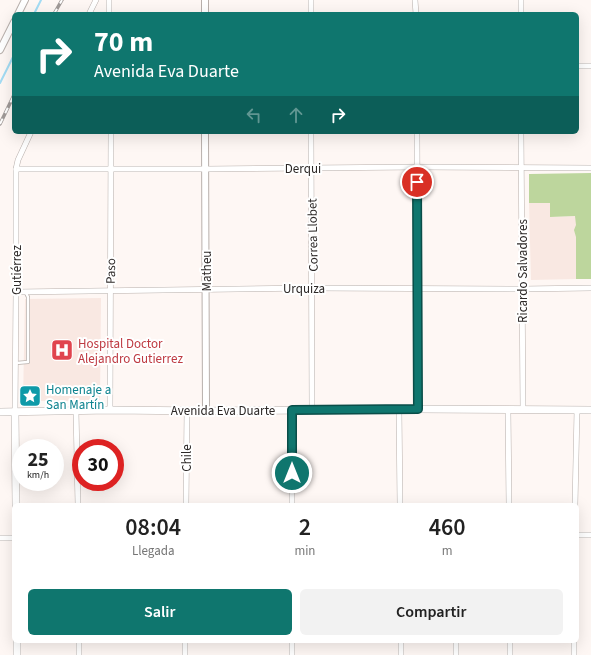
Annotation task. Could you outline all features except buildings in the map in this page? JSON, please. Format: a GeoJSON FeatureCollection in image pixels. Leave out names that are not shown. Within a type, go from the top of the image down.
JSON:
{"type":"FeatureCollection","features":[{"type":"Feature","properties":{"kind":"main road","name":"Avenida Eva Duarte"},"geometry":{"type":"LineString","coordinates":[[0,412],[110,410],[591,410]]}},
{"type":"Feature","properties":{"kind":"main road"},"geometry":{"type":"LineString","coordinates":[[15,412],[16,503]]}},
{"type":"Feature","properties":{"kind":"main road"},"geometry":{"type":"LineString","coordinates":[[17,643],[17,655]]}},
{"type":"Feature","properties":{"kind":"street"},"geometry":{"type":"LineString","coordinates":[[19,12],[26,0]]}},
{"type":"Feature","properties":{"kind":"street"},"geometry":{"type":"LineString","coordinates":[[90,12],[96,0]]}},
{"type":"Feature","properties":{"kind":"street"},"geometry":{"type":"LineString","coordinates":[[109,0],[109,12]]}},
{"type":"Feature","properties":{"kind":"street"},"geometry":{"type":"LineString","coordinates":[[205,0],[205,12]]}},
{"type":"Feature","properties":{"kind":"street"},"geometry":{"type":"LineString","coordinates":[[311,0],[311,12]]}},
{"type":"Feature","properties":{"kind":"street"},"geometry":{"type":"LineString","coordinates":[[415,0],[416,12]]}},
{"type":"Feature","properties":{"kind":"street"},"geometry":{"type":"LineString","coordinates":[[521,0],[521,12]]}},
{"type":"Feature","properties":{"kind":"street"},"geometry":{"type":"LineString","coordinates":[[0,50],[12,26]]}},
{"type":"Feature","properties":{"kind":"street"},"geometry":{"type":"LineString","coordinates":[[579,66],[591,66]]}},
{"type":"Feature","properties":{"kind":"street","name":"Gutiérrez"},"geometry":{"type":"LineString","coordinates":[[15,412],[16,169],[18,160],[30,134]]}},
{"type":"Feature","properties":{"kind":"street","name":"Paso"},"geometry":{"type":"LineString","coordinates":[[110,410],[111,134]]}},
{"type":"Feature","properties":{"kind":"street","name":"Matheu"},"geometry":{"type":"LineString","coordinates":[[205,134],[206,411]]}},
{"type":"Feature","properties":{"kind":"street","name":"Correa Llobet"},"geometry":{"type":"LineString","coordinates":[[311,134],[312,410]]}},
{"type":"Feature","properties":{"kind":"street"},"geometry":{"type":"LineString","coordinates":[[417,134],[418,409]]}},
{"type":"Feature","properties":{"kind":"street","name":"Ricardo Salvadores"},"geometry":{"type":"LineString","coordinates":[[521,134],[523,410]]}},
{"type":"Feature","properties":{"kind":"street","name":"Derqui"},"geometry":{"type":"LineString","coordinates":[[16,169],[417,167],[591,168]]}},
{"type":"Feature","properties":{"kind":"street","name":"Urquiza"},"geometry":{"type":"LineString","coordinates":[[16,292],[312,288],[591,288]]}},
{"type":"Feature","properties":{"kind":"street","name":"Chile"},"geometry":{"type":"LineString","coordinates":[[186,503],[187,410]]}},
{"type":"Feature","properties":{"kind":"street"},"geometry":{"type":"LineString","coordinates":[[292,410],[292,503]]}},
{"type":"Feature","properties":{"kind":"street"},"geometry":{"type":"LineString","coordinates":[[399,410],[400,503]]}},
{"type":"Feature","properties":{"kind":"street"},"geometry":{"type":"LineString","coordinates":[[508,410],[509,503]]}},
{"type":"Feature","properties":{"kind":"street"},"geometry":{"type":"LineString","coordinates":[[575,503],[577,410]]}},
{"type":"Feature","properties":{"kind":"street"},"geometry":{"type":"LineString","coordinates":[[76,411],[78,503]]}},
{"type":"Feature","properties":{"kind":"street"},"geometry":{"type":"LineString","coordinates":[[579,535],[591,535]]}},
{"type":"Feature","properties":{"kind":"street"},"geometry":{"type":"LineString","coordinates":[[0,538],[12,538]]}},
{"type":"Feature","properties":{"kind":"street"},"geometry":{"type":"LineString","coordinates":[[79,643],[79,655]]}},
{"type":"Feature","properties":{"kind":"street"},"geometry":{"type":"LineString","coordinates":[[185,643],[185,655]]}},
{"type":"Feature","properties":{"kind":"street"},"geometry":{"type":"LineString","coordinates":[[292,643],[292,655]]}},
{"type":"Feature","properties":{"kind":"street"},"geometry":{"type":"LineString","coordinates":[[401,643],[401,655]]}},
{"type":"Feature","properties":{"kind":"street"},"geometry":{"type":"LineString","coordinates":[[456,643],[456,655]]}},
{"type":"Feature","properties":{"kind":"street"},"geometry":{"type":"LineString","coordinates":[[510,643],[510,655]]}},
{"type":"Feature","properties":{"kind":"street"},"geometry":{"type":"LineString","coordinates":[[574,643],[574,655]]}},
{"type":"Feature","properties":{"kind":"lane"},"geometry":{"type":"LineString","coordinates":[[16,363],[28,362],[28,297],[25,291]]}},
{"type":"Feature","properties":{"kind":"shaded area"},"geometry":{"type":"Polygon","coordinates":[[[529,203],[550,203],[550,217],[576,216],[576,279],[531,280],[529,203]]]}},
{"type":"Feature","properties":{"kind":"shaded area","name":"Hospital Doctor Alejandro Gutierrez"},"geometry":{"type":"Polygon","coordinates":[[[101,298],[100,401],[23,401],[25,299],[101,298]]]}},
{"type":"Feature","properties":{"kind":"green space"},"geometry":{"type":"Polygon","coordinates":[[[591,173],[591,279],[576,279],[576,237],[574,230],[576,225],[575,216],[550,217],[550,203],[529,203],[529,174],[591,173]]]}},
{"type":"Feature","properties":{"kind":"waterway"},"geometry":{"type":"LineString","coordinates":[[35,12],[41,0]]}},
{"type":"Feature","properties":{"kind":"waterway"},"geometry":{"type":"LineString","coordinates":[[0,83],[12,59]]}},
{"type":"Feature","properties":{"kind":"railway"},"geometry":{"type":"LineString","coordinates":[[55,12],[62,0]]}},
{"type":"Feature","properties":{"kind":"railway"},"geometry":{"type":"LineString","coordinates":[[0,124],[12,99]]}},
{"type":"Feature","properties":{"kind":"place","name":"Hospital Doctor Alejandro Gutierrez"},"geometry":{"type":"Point","coordinates":[62,350]}},
{"type":"Feature","properties":{"kind":"place","name":"Homenaje a San Martín"},"geometry":{"type":"Point","coordinates":[30,396]}},
{"type":"Feature","properties":{"kind":"route"},"geometry":{"type":"LineString","coordinates":[[292,473],[292,410],[418,409],[417,182]]}}]}
